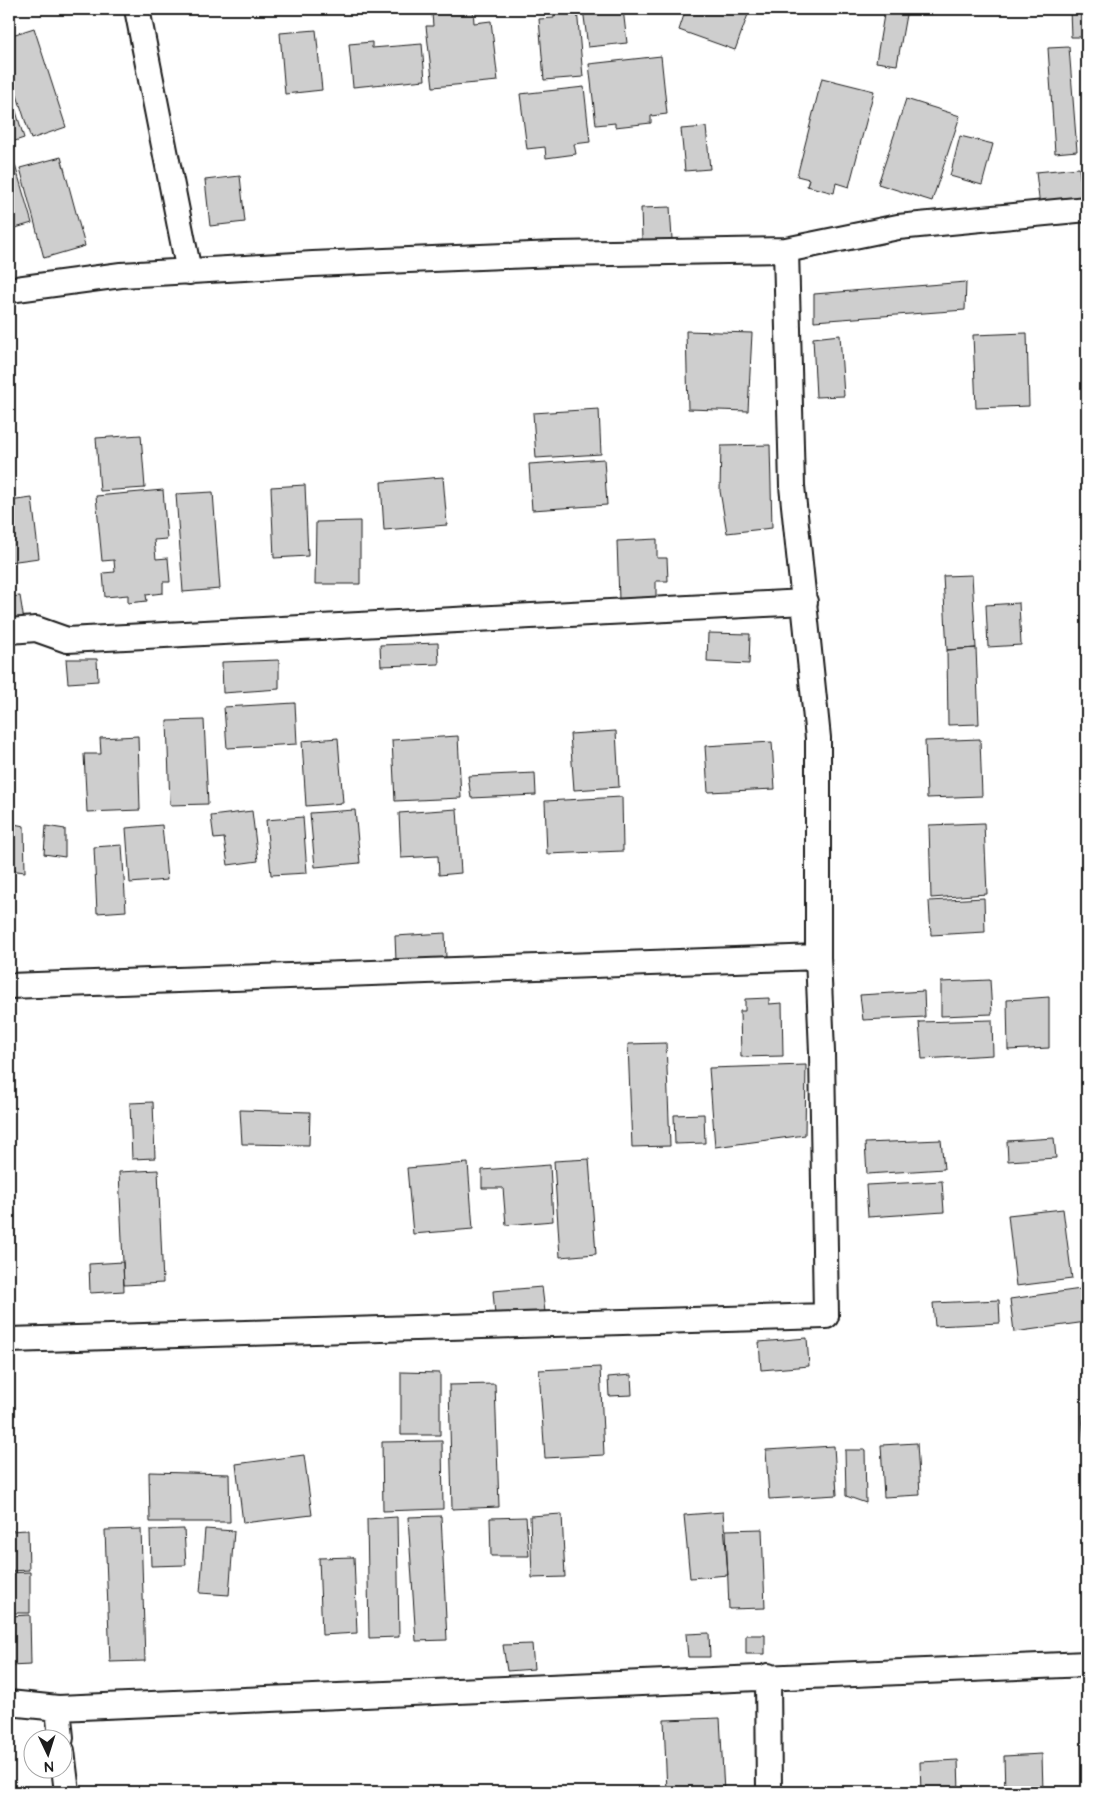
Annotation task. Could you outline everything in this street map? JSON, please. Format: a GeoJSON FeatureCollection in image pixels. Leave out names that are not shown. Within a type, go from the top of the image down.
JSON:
{"type":"FeatureCollection","features":[{"type":"Feature","properties":{"kind":"street"},"geometry":{"type":"LineString","coordinates":[[137,9],[190,272]]}},
{"type":"Feature","properties":{"kind":"street"},"geometry":{"type":"LineString","coordinates":[[9,290],[122,275],[555,254],[786,250],[898,227],[1087,209]]}},
{"type":"Feature","properties":{"kind":"street"},"geometry":{"type":"LineString","coordinates":[[9,1340],[826,1316],[822,1052],[818,957],[818,738],[792,486],[786,250]]}},
{"type":"Feature","properties":{"kind":"street"},"geometry":{"type":"LineString","coordinates":[[9,631],[36,628],[67,640],[805,602]]}},
{"type":"Feature","properties":{"kind":"street"},"geometry":{"type":"LineString","coordinates":[[9,986],[818,957]]}},
{"type":"Feature","properties":{"kind":"street"},"geometry":{"type":"LineString","coordinates":[[9,1703],[58,1708],[768,1676],[1087,1664]]}},
{"type":"Feature","properties":{"kind":"street"},"geometry":{"type":"LineString","coordinates":[[768,1676],[769,1792]]}},
{"type":"Feature","properties":{"kind":"street"},"geometry":{"type":"LineString","coordinates":[[58,1708],[60,1728]]}},
{"type":"Feature","properties":{"kind":"street"},"geometry":{"type":"LineString","coordinates":[[65,1778],[67,1792]]}},
{"type":"Feature","properties":{"kind":"building"},"geometry":{"type":"Polygon","coordinates":[[[473,9],[474,23],[491,21],[498,81],[433,87],[426,26],[433,26],[432,13],[473,9]]]}},
{"type":"Feature","properties":{"kind":"building"},"geometry":{"type":"Polygon","coordinates":[[[553,9],[577,9],[583,77],[544,80],[539,19],[554,18],[553,9]]]}},
{"type":"Feature","properties":{"kind":"building"},"geometry":{"type":"Polygon","coordinates":[[[583,9],[623,9],[627,43],[588,47],[583,9]]]}},
{"type":"Feature","properties":{"kind":"building"},"geometry":{"type":"Polygon","coordinates":[[[686,9],[750,9],[735,50],[679,30],[686,9]]]}},
{"type":"Feature","properties":{"kind":"building"},"geometry":{"type":"Polygon","coordinates":[[[885,9],[907,9],[897,65],[876,62],[885,9]]]}},
{"type":"Feature","properties":{"kind":"building"},"geometry":{"type":"Polygon","coordinates":[[[1070,9],[1087,9],[1087,37],[1071,37],[1070,9]]]}},
{"type":"Feature","properties":{"kind":"building"},"geometry":{"type":"Polygon","coordinates":[[[34,28],[66,127],[31,139],[9,70],[9,36],[34,28]]]}},
{"type":"Feature","properties":{"kind":"building"},"geometry":{"type":"Polygon","coordinates":[[[316,30],[322,90],[285,94],[280,33],[316,30]]]}},
{"type":"Feature","properties":{"kind":"building"},"geometry":{"type":"Polygon","coordinates":[[[372,42],[372,48],[422,44],[425,80],[353,87],[349,44],[372,42]]]}},
{"type":"Feature","properties":{"kind":"building"},"geometry":{"type":"Polygon","coordinates":[[[1069,47],[1077,151],[1055,153],[1048,48],[1069,47]]]}},
{"type":"Feature","properties":{"kind":"building"},"geometry":{"type":"Polygon","coordinates":[[[661,56],[667,114],[651,116],[651,123],[615,127],[615,123],[596,125],[589,64],[661,56]]]}},
{"type":"Feature","properties":{"kind":"building"},"geometry":{"type":"Polygon","coordinates":[[[822,78],[874,91],[849,187],[836,183],[834,193],[807,186],[809,179],[797,176],[822,78]]]}},
{"type":"Feature","properties":{"kind":"building"},"geometry":{"type":"Polygon","coordinates":[[[584,87],[590,142],[574,144],[576,154],[546,158],[545,147],[527,149],[520,94],[584,87]]]}},
{"type":"Feature","properties":{"kind":"building"},"geometry":{"type":"Polygon","coordinates":[[[9,88],[24,138],[9,143],[9,88]]]}},
{"type":"Feature","properties":{"kind":"building"},"geometry":{"type":"Polygon","coordinates":[[[906,99],[960,116],[932,201],[878,184],[906,99]]]}},
{"type":"Feature","properties":{"kind":"building"},"geometry":{"type":"Polygon","coordinates":[[[706,127],[710,169],[685,171],[681,129],[706,127]]]}},
{"type":"Feature","properties":{"kind":"building"},"geometry":{"type":"Polygon","coordinates":[[[960,136],[993,144],[982,185],[950,176],[960,136]]]}},
{"type":"Feature","properties":{"kind":"building"},"geometry":{"type":"Polygon","coordinates":[[[12,155],[32,223],[9,230],[9,156],[12,155]]]}},
{"type":"Feature","properties":{"kind":"building"},"geometry":{"type":"Polygon","coordinates":[[[61,157],[85,246],[44,258],[20,168],[61,157]]]}},
{"type":"Feature","properties":{"kind":"building"},"geometry":{"type":"Polygon","coordinates":[[[1079,168],[1083,203],[1040,207],[1036,172],[1079,168]]]}},
{"type":"Feature","properties":{"kind":"building"},"geometry":{"type":"Polygon","coordinates":[[[240,176],[245,222],[210,226],[205,180],[240,176]]]}},
{"type":"Feature","properties":{"kind":"building"},"geometry":{"type":"Polygon","coordinates":[[[670,207],[672,239],[642,240],[641,208],[670,207]]]}},
{"type":"Feature","properties":{"kind":"building"},"geometry":{"type":"Polygon","coordinates":[[[966,282],[965,310],[814,321],[814,294],[966,282]]]}},
{"type":"Feature","properties":{"kind":"building"},"geometry":{"type":"Polygon","coordinates":[[[686,331],[752,333],[748,411],[688,409],[686,331]]]}},
{"type":"Feature","properties":{"kind":"building"},"geometry":{"type":"Polygon","coordinates":[[[1027,333],[1029,406],[976,408],[973,335],[1027,333]]]}},
{"type":"Feature","properties":{"kind":"building"},"geometry":{"type":"Polygon","coordinates":[[[840,335],[844,396],[816,397],[813,338],[840,335]]]}},
{"type":"Feature","properties":{"kind":"building"},"geometry":{"type":"Polygon","coordinates":[[[599,409],[601,454],[536,458],[533,413],[599,409]]]}},
{"type":"Feature","properties":{"kind":"building"},"geometry":{"type":"Polygon","coordinates":[[[141,435],[145,488],[100,491],[96,438],[141,435]]]}},
{"type":"Feature","properties":{"kind":"building"},"geometry":{"type":"Polygon","coordinates":[[[770,445],[772,528],[727,533],[720,491],[721,446],[770,445]]]}},
{"type":"Feature","properties":{"kind":"building"},"geometry":{"type":"Polygon","coordinates":[[[604,459],[607,505],[532,510],[529,464],[604,459]]]}},
{"type":"Feature","properties":{"kind":"building"},"geometry":{"type":"Polygon","coordinates":[[[443,477],[447,525],[384,530],[381,482],[443,477]]]}},
{"type":"Feature","properties":{"kind":"building"},"geometry":{"type":"Polygon","coordinates":[[[305,485],[308,556],[274,558],[271,487],[305,485]]]}},
{"type":"Feature","properties":{"kind":"building"},"geometry":{"type":"Polygon","coordinates":[[[163,490],[167,539],[154,540],[156,559],[168,558],[170,582],[163,582],[163,593],[146,595],[147,601],[128,603],[128,595],[105,597],[103,573],[115,572],[114,560],[102,561],[96,496],[163,490]]]}},
{"type":"Feature","properties":{"kind":"building"},"geometry":{"type":"Polygon","coordinates":[[[213,492],[220,589],[183,592],[176,494],[213,492]]]}},
{"type":"Feature","properties":{"kind":"building"},"geometry":{"type":"Polygon","coordinates":[[[32,498],[39,558],[9,562],[9,501],[32,498]]]}},
{"type":"Feature","properties":{"kind":"building"},"geometry":{"type":"Polygon","coordinates":[[[360,521],[360,584],[315,584],[316,522],[360,521]]]}},
{"type":"Feature","properties":{"kind":"building"},"geometry":{"type":"Polygon","coordinates":[[[657,539],[657,558],[667,558],[668,581],[656,581],[656,599],[619,600],[617,541],[657,539]]]}},
{"type":"Feature","properties":{"kind":"building"},"geometry":{"type":"Polygon","coordinates":[[[972,575],[976,648],[947,650],[943,576],[972,575]]]}},
{"type":"Feature","properties":{"kind":"building"},"geometry":{"type":"Polygon","coordinates":[[[20,596],[24,621],[9,622],[9,597],[20,596]]]}},
{"type":"Feature","properties":{"kind":"building"},"geometry":{"type":"Polygon","coordinates":[[[1019,603],[1021,645],[988,647],[986,605],[1019,603]]]}},
{"type":"Feature","properties":{"kind":"building"},"geometry":{"type":"Polygon","coordinates":[[[708,633],[750,634],[749,664],[707,662],[708,633]]]}},
{"type":"Feature","properties":{"kind":"building"},"geometry":{"type":"Polygon","coordinates":[[[438,643],[439,664],[381,666],[380,645],[438,643]]]}},
{"type":"Feature","properties":{"kind":"building"},"geometry":{"type":"Polygon","coordinates":[[[976,648],[979,724],[948,725],[947,650],[976,648]]]}},
{"type":"Feature","properties":{"kind":"building"},"geometry":{"type":"Polygon","coordinates":[[[66,659],[97,659],[98,681],[68,683],[66,659]]]}},
{"type":"Feature","properties":{"kind":"building"},"geometry":{"type":"Polygon","coordinates":[[[279,660],[279,689],[223,693],[222,662],[279,660]]]}},
{"type":"Feature","properties":{"kind":"building"},"geometry":{"type":"Polygon","coordinates":[[[295,703],[297,744],[227,748],[224,707],[295,703]]]}},
{"type":"Feature","properties":{"kind":"building"},"geometry":{"type":"Polygon","coordinates":[[[204,720],[208,804],[170,805],[167,721],[204,720]]]}},
{"type":"Feature","properties":{"kind":"building"},"geometry":{"type":"Polygon","coordinates":[[[616,731],[619,787],[574,790],[570,734],[616,731]]]}},
{"type":"Feature","properties":{"kind":"building"},"geometry":{"type":"Polygon","coordinates":[[[138,736],[140,810],[87,812],[84,754],[101,754],[100,738],[138,736]]]}},
{"type":"Feature","properties":{"kind":"building"},"geometry":{"type":"Polygon","coordinates":[[[458,736],[461,798],[395,801],[392,740],[458,736]]]}},
{"type":"Feature","properties":{"kind":"building"},"geometry":{"type":"Polygon","coordinates":[[[338,738],[343,803],[306,806],[302,741],[338,738]]]}},
{"type":"Feature","properties":{"kind":"building"},"geometry":{"type":"Polygon","coordinates":[[[980,739],[982,796],[927,798],[925,741],[980,739]]]}},
{"type":"Feature","properties":{"kind":"building"},"geometry":{"type":"Polygon","coordinates":[[[772,742],[775,789],[708,792],[705,746],[772,742]]]}},
{"type":"Feature","properties":{"kind":"building"},"geometry":{"type":"Polygon","coordinates":[[[535,773],[536,795],[471,798],[468,776],[535,773]]]}},
{"type":"Feature","properties":{"kind":"building"},"geometry":{"type":"Polygon","coordinates":[[[622,797],[623,851],[547,854],[545,801],[622,797]]]}},
{"type":"Feature","properties":{"kind":"building"},"geometry":{"type":"Polygon","coordinates":[[[457,809],[461,873],[439,875],[438,856],[401,858],[399,813],[457,809]]]}},
{"type":"Feature","properties":{"kind":"building"},"geometry":{"type":"Polygon","coordinates":[[[355,810],[360,863],[315,867],[310,813],[355,810]]]}},
{"type":"Feature","properties":{"kind":"building"},"geometry":{"type":"Polygon","coordinates":[[[252,811],[258,861],[228,865],[224,838],[214,839],[211,816],[252,811]]]}},
{"type":"Feature","properties":{"kind":"building"},"geometry":{"type":"Polygon","coordinates":[[[303,817],[307,873],[271,875],[266,820],[303,817]]]}},
{"type":"Feature","properties":{"kind":"building"},"geometry":{"type":"Polygon","coordinates":[[[9,823],[24,826],[25,872],[9,870],[9,823]]]}},
{"type":"Feature","properties":{"kind":"building"},"geometry":{"type":"Polygon","coordinates":[[[984,823],[987,894],[931,898],[929,825],[984,823]]]}},
{"type":"Feature","properties":{"kind":"building"},"geometry":{"type":"Polygon","coordinates":[[[162,825],[167,880],[130,883],[126,828],[162,825]]]}},
{"type":"Feature","properties":{"kind":"building"},"geometry":{"type":"Polygon","coordinates":[[[46,826],[65,829],[65,857],[44,854],[46,826]]]}},
{"type":"Feature","properties":{"kind":"building"},"geometry":{"type":"Polygon","coordinates":[[[122,845],[126,911],[97,913],[94,847],[122,845]]]}},
{"type":"Feature","properties":{"kind":"building"},"geometry":{"type":"Polygon","coordinates":[[[984,898],[985,932],[931,935],[929,901],[984,898]]]}},
{"type":"Feature","properties":{"kind":"building"},"geometry":{"type":"Polygon","coordinates":[[[445,933],[446,958],[396,961],[395,936],[445,933]]]}},
{"type":"Feature","properties":{"kind":"building"},"geometry":{"type":"Polygon","coordinates":[[[990,980],[992,1014],[941,1016],[941,982],[990,980]]]}},
{"type":"Feature","properties":{"kind":"building"},"geometry":{"type":"Polygon","coordinates":[[[924,991],[925,1017],[863,1020],[860,995],[924,991]]]}},
{"type":"Feature","properties":{"kind":"building"},"geometry":{"type":"Polygon","coordinates":[[[1049,997],[1049,1048],[1008,1050],[1007,1000],[1049,997]]]}},
{"type":"Feature","properties":{"kind":"building"},"geometry":{"type":"Polygon","coordinates":[[[769,998],[769,1004],[782,1003],[783,1056],[741,1057],[740,1011],[745,1011],[745,999],[769,998]]]}},
{"type":"Feature","properties":{"kind":"building"},"geometry":{"type":"Polygon","coordinates":[[[992,1020],[993,1055],[922,1059],[919,1022],[992,1020]]]}},
{"type":"Feature","properties":{"kind":"building"},"geometry":{"type":"Polygon","coordinates":[[[666,1043],[670,1146],[632,1147],[628,1044],[666,1043]]]}},
{"type":"Feature","properties":{"kind":"building"},"geometry":{"type":"Polygon","coordinates":[[[806,1065],[805,1135],[715,1147],[709,1068],[806,1065]]]}},
{"type":"Feature","properties":{"kind":"building"},"geometry":{"type":"Polygon","coordinates":[[[153,1102],[155,1158],[132,1159],[130,1103],[153,1102]]]}},
{"type":"Feature","properties":{"kind":"building"},"geometry":{"type":"Polygon","coordinates":[[[240,1110],[310,1112],[309,1145],[242,1144],[240,1110]]]}},
{"type":"Feature","properties":{"kind":"building"},"geometry":{"type":"Polygon","coordinates":[[[704,1114],[705,1143],[675,1144],[674,1115],[704,1114]]]}},
{"type":"Feature","properties":{"kind":"building"},"geometry":{"type":"Polygon","coordinates":[[[1054,1138],[1056,1158],[1008,1161],[1007,1141],[1054,1138]]]}},
{"type":"Feature","properties":{"kind":"building"},"geometry":{"type":"Polygon","coordinates":[[[941,1140],[944,1169],[867,1174],[865,1143],[941,1140]]]}},
{"type":"Feature","properties":{"kind":"building"},"geometry":{"type":"Polygon","coordinates":[[[589,1159],[596,1254],[560,1257],[554,1161],[589,1159]]]}},
{"type":"Feature","properties":{"kind":"building"},"geometry":{"type":"Polygon","coordinates":[[[468,1163],[473,1229],[413,1234],[407,1168],[468,1163]]]}},
{"type":"Feature","properties":{"kind":"building"},"geometry":{"type":"Polygon","coordinates":[[[550,1165],[553,1221],[506,1225],[503,1188],[482,1188],[482,1170],[550,1165]]]}},
{"type":"Feature","properties":{"kind":"building"},"geometry":{"type":"Polygon","coordinates":[[[158,1170],[163,1283],[124,1285],[119,1172],[158,1170]]]}},
{"type":"Feature","properties":{"kind":"building"},"geometry":{"type":"Polygon","coordinates":[[[942,1181],[944,1212],[868,1217],[866,1185],[942,1181]]]}},
{"type":"Feature","properties":{"kind":"building"},"geometry":{"type":"Polygon","coordinates":[[[1063,1209],[1072,1279],[1016,1286],[1008,1215],[1063,1209]]]}},
{"type":"Feature","properties":{"kind":"building"},"geometry":{"type":"Polygon","coordinates":[[[123,1262],[124,1291],[90,1293],[89,1264],[123,1262]]]}},
{"type":"Feature","properties":{"kind":"building"},"geometry":{"type":"Polygon","coordinates":[[[542,1287],[545,1312],[495,1315],[493,1291],[542,1287]]]}},
{"type":"Feature","properties":{"kind":"building"},"geometry":{"type":"Polygon","coordinates":[[[1081,1289],[1086,1322],[1014,1332],[1010,1299],[1081,1289]]]}},
{"type":"Feature","properties":{"kind":"building"},"geometry":{"type":"Polygon","coordinates":[[[999,1300],[1000,1323],[935,1326],[933,1303],[999,1300]]]}},
{"type":"Feature","properties":{"kind":"building"},"geometry":{"type":"Polygon","coordinates":[[[807,1338],[809,1366],[761,1370],[759,1342],[807,1338]]]}},
{"type":"Feature","properties":{"kind":"building"},"geometry":{"type":"Polygon","coordinates":[[[600,1367],[604,1455],[545,1458],[539,1370],[600,1367]]]}},
{"type":"Feature","properties":{"kind":"building"},"geometry":{"type":"Polygon","coordinates":[[[401,1372],[440,1373],[440,1435],[401,1435],[401,1372]]]}},
{"type":"Feature","properties":{"kind":"building"},"geometry":{"type":"Polygon","coordinates":[[[631,1375],[632,1395],[609,1396],[608,1377],[631,1375]]]}},
{"type":"Feature","properties":{"kind":"building"},"geometry":{"type":"Polygon","coordinates":[[[495,1384],[499,1507],[452,1509],[449,1385],[495,1384]]]}},
{"type":"Feature","properties":{"kind":"building"},"geometry":{"type":"Polygon","coordinates":[[[1087,1414],[1087,1488],[1082,1415],[1087,1414]]]}},
{"type":"Feature","properties":{"kind":"building"},"geometry":{"type":"Polygon","coordinates":[[[442,1441],[443,1509],[383,1511],[382,1442],[442,1441]]]}},
{"type":"Feature","properties":{"kind":"building"},"geometry":{"type":"Polygon","coordinates":[[[917,1443],[920,1495],[884,1497],[881,1445],[917,1443]]]}},
{"type":"Feature","properties":{"kind":"building"},"geometry":{"type":"Polygon","coordinates":[[[834,1446],[837,1495],[769,1499],[766,1450],[834,1446]]]}},
{"type":"Feature","properties":{"kind":"building"},"geometry":{"type":"Polygon","coordinates":[[[845,1450],[865,1450],[866,1503],[846,1496],[845,1450]]]}},
{"type":"Feature","properties":{"kind":"building"},"geometry":{"type":"Polygon","coordinates":[[[304,1455],[312,1515],[243,1523],[236,1464],[304,1455]]]}},
{"type":"Feature","properties":{"kind":"building"},"geometry":{"type":"Polygon","coordinates":[[[149,1472],[229,1474],[230,1522],[150,1522],[149,1472]]]}},
{"type":"Feature","properties":{"kind":"building"},"geometry":{"type":"Polygon","coordinates":[[[1085,1501],[1087,1501],[1087,1540],[1085,1501]]]}},
{"type":"Feature","properties":{"kind":"building"},"geometry":{"type":"Polygon","coordinates":[[[723,1512],[728,1575],[690,1578],[684,1515],[723,1512]]]}},
{"type":"Feature","properties":{"kind":"building"},"geometry":{"type":"Polygon","coordinates":[[[562,1514],[565,1577],[532,1578],[530,1516],[562,1514]]]}},
{"type":"Feature","properties":{"kind":"building"},"geometry":{"type":"Polygon","coordinates":[[[441,1516],[447,1640],[416,1641],[408,1517],[441,1516]]]}},
{"type":"Feature","properties":{"kind":"building"},"geometry":{"type":"Polygon","coordinates":[[[397,1517],[399,1637],[369,1638],[367,1519],[397,1517]]]}},
{"type":"Feature","properties":{"kind":"building"},"geometry":{"type":"Polygon","coordinates":[[[526,1517],[529,1556],[491,1556],[490,1518],[526,1517]]]}},
{"type":"Feature","properties":{"kind":"building"},"geometry":{"type":"Polygon","coordinates":[[[141,1529],[145,1661],[110,1662],[105,1530],[141,1529]]]}},
{"type":"Feature","properties":{"kind":"building"},"geometry":{"type":"Polygon","coordinates":[[[184,1529],[186,1565],[151,1566],[150,1530],[184,1529]]]}},
{"type":"Feature","properties":{"kind":"building"},"geometry":{"type":"Polygon","coordinates":[[[205,1529],[234,1531],[229,1595],[200,1593],[205,1529]]]}},
{"type":"Feature","properties":{"kind":"building"},"geometry":{"type":"Polygon","coordinates":[[[762,1529],[765,1608],[729,1609],[726,1530],[762,1529]]]}},
{"type":"Feature","properties":{"kind":"building"},"geometry":{"type":"Polygon","coordinates":[[[28,1530],[29,1570],[9,1571],[9,1531],[28,1530]]]}},
{"type":"Feature","properties":{"kind":"building"},"geometry":{"type":"Polygon","coordinates":[[[354,1557],[357,1633],[322,1635],[319,1558],[354,1557]]]}},
{"type":"Feature","properties":{"kind":"building"},"geometry":{"type":"Polygon","coordinates":[[[30,1572],[30,1613],[9,1613],[9,1573],[30,1572]]]}},
{"type":"Feature","properties":{"kind":"building"},"geometry":{"type":"Polygon","coordinates":[[[30,1615],[31,1665],[9,1666],[9,1616],[30,1615]]]}},
{"type":"Feature","properties":{"kind":"building"},"geometry":{"type":"Polygon","coordinates":[[[709,1633],[710,1657],[688,1657],[686,1634],[709,1633]]]}},
{"type":"Feature","properties":{"kind":"building"},"geometry":{"type":"Polygon","coordinates":[[[746,1635],[765,1635],[765,1654],[746,1654],[746,1635]]]}},
{"type":"Feature","properties":{"kind":"building"},"geometry":{"type":"Polygon","coordinates":[[[532,1644],[534,1669],[507,1671],[503,1645],[532,1644]]]}},
{"type":"Feature","properties":{"kind":"building"},"geometry":{"type":"Polygon","coordinates":[[[720,1718],[724,1792],[667,1792],[664,1720],[720,1718]]]}},
{"type":"Feature","properties":{"kind":"building"},"geometry":{"type":"Polygon","coordinates":[[[1042,1754],[1043,1792],[1005,1792],[1004,1756],[1042,1754]]]}},
{"type":"Feature","properties":{"kind":"building"},"geometry":{"type":"Polygon","coordinates":[[[958,1760],[959,1792],[921,1792],[920,1762],[958,1760]]]}}]}
